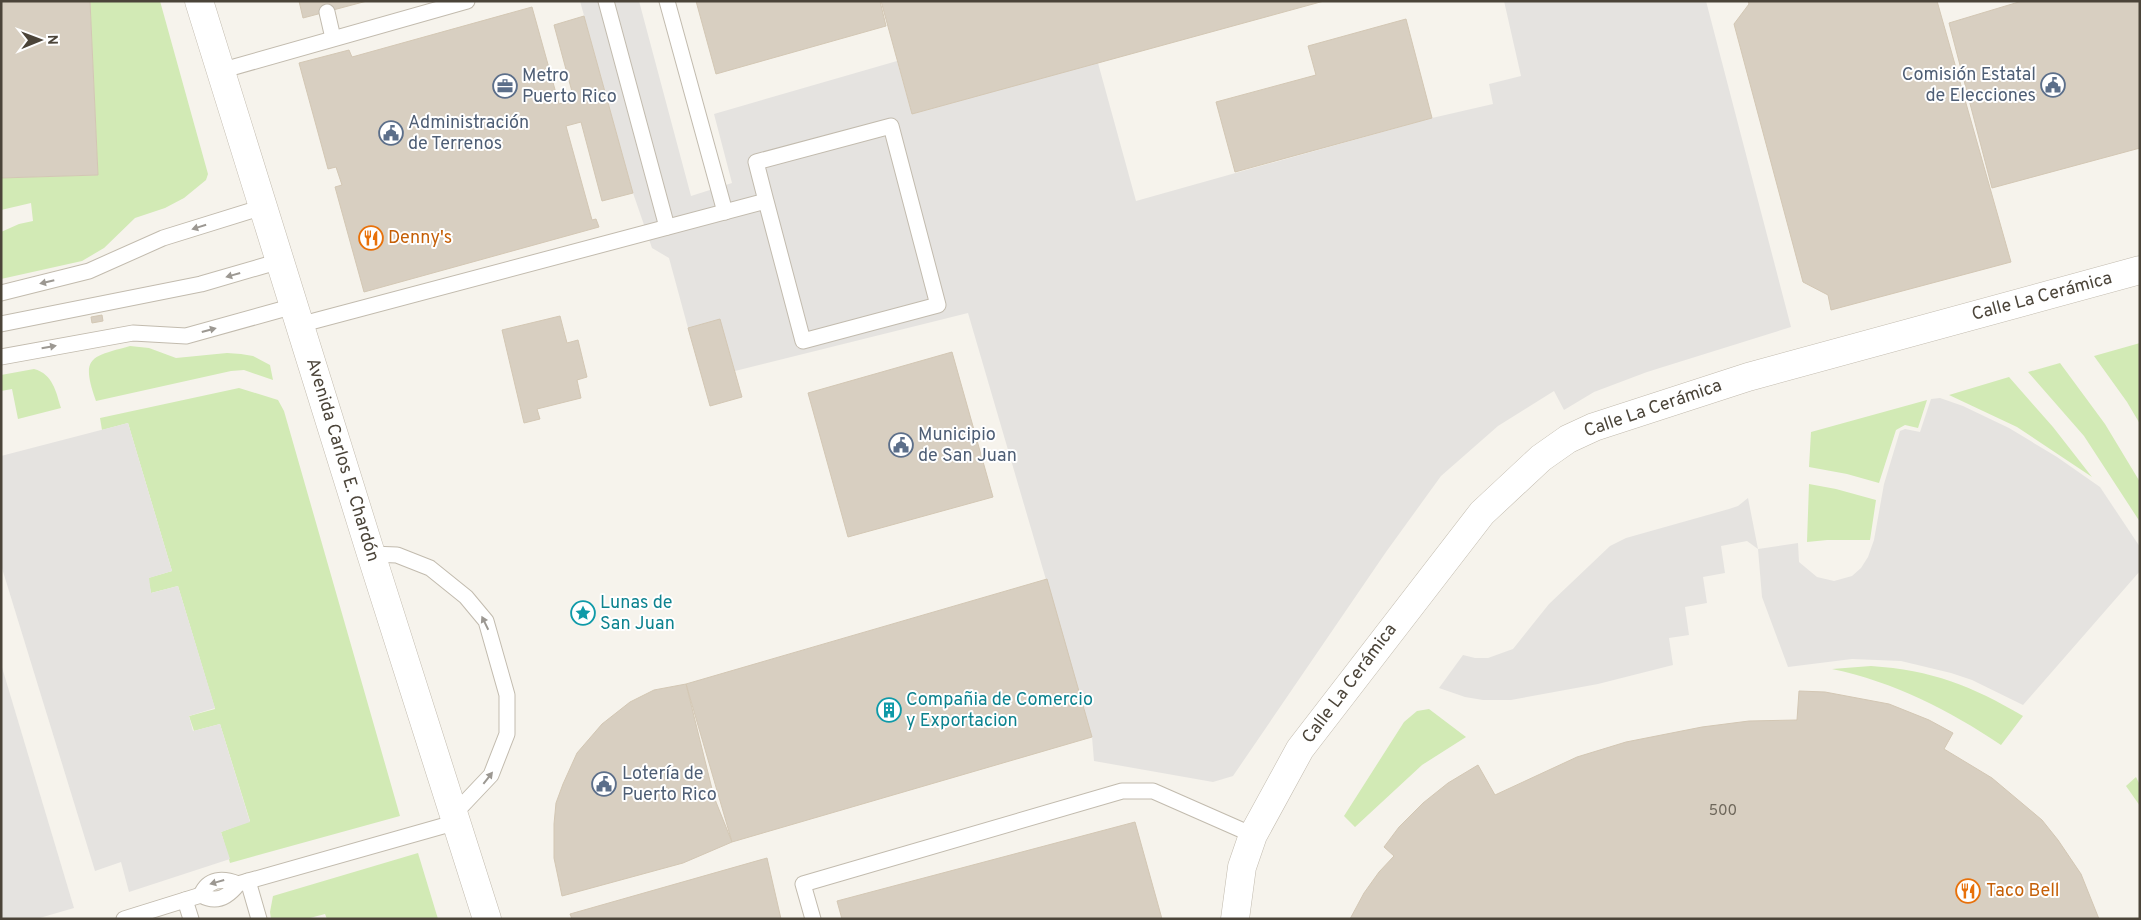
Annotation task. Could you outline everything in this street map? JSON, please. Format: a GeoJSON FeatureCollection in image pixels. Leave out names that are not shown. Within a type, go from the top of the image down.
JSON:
{"type":"FeatureCollection","features":[{"type":"Feature","properties":{"kind":"street","name":"Avenida Carlos E. Chardón"},"geometry":{"type":"LineString","coordinates":[[199,1],[371,554],[488,919]]}},
{"type":"Feature","properties":{"kind":"street","name":"Calle La Cerámica"},"geometry":{"type":"LineString","coordinates":[[1235,919],[1242,867],[1254,835],[1300,749],[1482,513],[1541,458],[1568,438],[1594,427],[1748,378],[2140,270]]}},
{"type":"Feature","properties":{"kind":"lane"},"geometry":{"type":"LineString","coordinates":[[220,70],[467,1]]}},
{"type":"Feature","properties":{"kind":"lane"},"geometry":{"type":"LineString","coordinates":[[606,1],[667,227]]}},
{"type":"Feature","properties":{"kind":"lane"},"geometry":{"type":"LineString","coordinates":[[667,1],[725,212]]}},
{"type":"Feature","properties":{"kind":"lane"},"geometry":{"type":"LineString","coordinates":[[327,12],[333,38]]}},
{"type":"Feature","properties":{"kind":"lane"},"geometry":{"type":"LineString","coordinates":[[891,126],[938,305],[803,341],[766,201],[756,162],[891,126]]}},
{"type":"Feature","properties":{"kind":"lane"},"geometry":{"type":"LineString","coordinates":[[1,357],[133,332],[186,336],[296,315],[667,227],[766,201]]}},
{"type":"Feature","properties":{"kind":"lane"},"geometry":{"type":"LineString","coordinates":[[1,293],[89,271],[163,238],[263,207]]}},
{"type":"Feature","properties":{"kind":"lane"},"geometry":{"type":"LineString","coordinates":[[1,324],[184,288],[280,261]]}},
{"type":"Feature","properties":{"kind":"lane"},"geometry":{"type":"LineString","coordinates":[[124,919],[201,896],[211,899],[223,898],[243,882],[456,818],[491,775],[507,734],[507,695],[486,621],[466,597],[430,568],[397,555],[371,554]]}},
{"type":"Feature","properties":{"kind":"lane"},"geometry":{"type":"LineString","coordinates":[[813,919],[803,884],[1122,791],[1153,791],[1254,835]]}},
{"type":"Feature","properties":{"kind":"lane"},"geometry":{"type":"LineString","coordinates":[[243,882],[259,919]]}},
{"type":"Feature","properties":{"kind":"lane"},"geometry":{"type":"LineString","coordinates":[[185,900],[190,919]]}},
{"type":"Feature","properties":{"kind":"green space"},"geometry":{"type":"Polygon","coordinates":[[[90,1],[160,1],[208,174],[206,180],[184,198],[165,208],[135,218],[104,248],[82,261],[1,279],[1,232],[19,224],[33,221],[31,203],[1,210],[1,178],[98,175],[90,1]]]}},
{"type":"Feature","properties":{"kind":"green space"},"geometry":{"type":"Polygon","coordinates":[[[2140,343],[2140,424],[2127,402],[2094,356],[2140,343]]]}},
{"type":"Feature","properties":{"kind":"green space"},"geometry":{"type":"Polygon","coordinates":[[[130,346],[149,348],[176,358],[227,353],[253,356],[270,365],[273,380],[244,370],[231,371],[96,401],[89,375],[89,367],[92,361],[98,356],[130,346]]]}},
{"type":"Feature","properties":{"kind":"green space"},"geometry":{"type":"Polygon","coordinates":[[[2060,363],[2105,424],[2140,482],[2140,522],[2084,436],[2028,372],[2060,363]]]}},
{"type":"Feature","properties":{"kind":"green space"},"geometry":{"type":"Polygon","coordinates":[[[34,369],[50,379],[61,408],[18,419],[12,389],[1,391],[1,375],[34,369]]]}},
{"type":"Feature","properties":{"kind":"green space"},"geometry":{"type":"Polygon","coordinates":[[[2009,377],[2053,427],[2092,477],[2017,427],[1949,395],[2009,377]]]}},
{"type":"Feature","properties":{"kind":"green space"},"geometry":{"type":"Polygon","coordinates":[[[239,388],[278,400],[284,411],[400,816],[230,863],[221,832],[250,821],[220,724],[194,731],[189,716],[215,709],[178,586],[151,593],[148,578],[172,571],[128,423],[102,430],[100,418],[239,388]]]}},
{"type":"Feature","properties":{"kind":"green space"},"geometry":{"type":"Polygon","coordinates":[[[1927,400],[1918,428],[1905,425],[1896,430],[1879,483],[1847,474],[1809,467],[1811,432],[1927,400]]]}},
{"type":"Feature","properties":{"kind":"green space"},"geometry":{"type":"Polygon","coordinates":[[[1809,484],[1876,500],[1870,540],[1807,542],[1809,484]]]}},
{"type":"Feature","properties":{"kind":"green space"},"geometry":{"type":"Polygon","coordinates":[[[1871,666],[1913,671],[1951,681],[1986,696],[2023,716],[2001,745],[1961,720],[1920,699],[1877,681],[1832,669],[1871,666]]]}},
{"type":"Feature","properties":{"kind":"green space"},"geometry":{"type":"Polygon","coordinates":[[[1429,709],[1466,737],[1422,765],[1355,827],[1344,816],[1404,722],[1417,711],[1429,709]]]}},
{"type":"Feature","properties":{"kind":"green space"},"geometry":{"type":"Polygon","coordinates":[[[2136,777],[2140,785],[2140,806],[2126,786],[2136,777]]]}},
{"type":"Feature","properties":{"kind":"green space"},"geometry":{"type":"Polygon","coordinates":[[[418,853],[438,919],[327,919],[325,914],[306,919],[271,919],[270,912],[273,896],[418,853]]]}},
{"type":"Feature","properties":{"kind":"shaded area"},"geometry":{"type":"Polygon","coordinates":[[[580,1],[639,1],[691,196],[732,183],[714,114],[897,61],[912,114],[1098,63],[1136,201],[1432,118],[1493,104],[1489,84],[1521,76],[1504,1],[1706,1],[1791,327],[1647,372],[1594,392],[1564,410],[1554,391],[1498,426],[1441,476],[1386,552],[1233,776],[1213,782],[1094,761],[1092,737],[968,313],[735,371],[720,320],[688,328],[669,258],[652,248],[633,193],[580,1]]]}},
{"type":"Feature","properties":{"kind":"shaded area"},"geometry":{"type":"Polygon","coordinates":[[[1940,398],[1963,406],[2009,428],[2057,457],[2100,487],[2140,547],[2140,571],[2023,705],[1972,680],[1901,661],[1852,659],[1788,667],[1762,597],[1758,549],[1798,543],[1799,562],[1817,577],[1834,581],[1852,576],[1861,568],[1868,557],[1874,540],[1884,484],[1900,431],[1905,429],[1920,432],[1931,399],[1940,398]]]}},
{"type":"Feature","properties":{"kind":"shaded area"},"geometry":{"type":"Polygon","coordinates":[[[128,423],[172,571],[149,578],[151,593],[178,586],[215,708],[189,716],[193,731],[220,724],[250,822],[221,832],[230,859],[129,892],[121,862],[95,871],[1,565],[1,456],[128,423]]]}},
{"type":"Feature","properties":{"kind":"shaded area"},"geometry":{"type":"Polygon","coordinates":[[[1748,498],[1758,549],[1747,541],[1721,546],[1725,573],[1703,577],[1707,603],[1685,607],[1689,635],[1669,638],[1673,665],[1598,684],[1511,700],[1483,700],[1465,697],[1439,688],[1463,655],[1475,658],[1488,658],[1513,649],[1549,604],[1610,546],[1626,538],[1729,509],[1738,506],[1748,498]]]}},
{"type":"Feature","properties":{"kind":"shaded area"},"geometry":{"type":"Polygon","coordinates":[[[1,664],[74,908],[36,919],[1,919],[1,664]]]}},
{"type":"Feature","properties":{"kind":"building"},"geometry":{"type":"Polygon","coordinates":[[[1,1],[90,1],[98,175],[1,178],[1,1]]]}},
{"type":"Feature","properties":{"kind":"building"},"geometry":{"type":"Polygon","coordinates":[[[299,1],[367,1],[303,18],[299,1]]]}},
{"type":"Feature","properties":{"kind":"building"},"geometry":{"type":"Polygon","coordinates":[[[696,1],[880,1],[886,26],[716,74],[696,1]]]}},
{"type":"Feature","properties":{"kind":"building"},"geometry":{"type":"Polygon","coordinates":[[[881,1],[1324,1],[912,114],[881,1]]]}},
{"type":"Feature","properties":{"kind":"building"},"geometry":{"type":"Polygon","coordinates":[[[1748,1],[1937,1],[2011,262],[1831,310],[1828,295],[1803,282],[1734,24],[1749,4],[1748,1]]]}},
{"type":"Feature","properties":{"kind":"building","name":"Comisión Estatal de Elecciones"},"geometry":{"type":"Polygon","coordinates":[[[2022,1],[2140,1],[2140,148],[1992,188],[1949,23],[2022,1]]]}},
{"type":"Feature","properties":{"kind":"building"},"geometry":{"type":"Polygon","coordinates":[[[532,7],[559,104],[574,99],[554,25],[584,16],[633,193],[602,201],[581,122],[566,126],[592,220],[596,219],[599,227],[364,292],[335,187],[342,185],[336,167],[328,169],[299,63],[349,50],[352,57],[532,7]]]}},
{"type":"Feature","properties":{"kind":"building"},"geometry":{"type":"Polygon","coordinates":[[[1406,19],[1432,118],[1235,172],[1216,102],[1316,75],[1308,46],[1406,19]]]}},
{"type":"Feature","properties":{"kind":"building"},"geometry":{"type":"Polygon","coordinates":[[[102,315],[103,321],[92,323],[91,317],[102,315]]]}},
{"type":"Feature","properties":{"kind":"building"},"geometry":{"type":"Polygon","coordinates":[[[560,316],[567,343],[578,340],[587,377],[577,380],[581,398],[537,409],[540,419],[524,423],[502,330],[560,316]]]}},
{"type":"Feature","properties":{"kind":"building"},"geometry":{"type":"Polygon","coordinates":[[[720,319],[742,397],[710,406],[688,328],[720,319]]]}},
{"type":"Feature","properties":{"kind":"building","name":"Municipio de San Juan"},"geometry":{"type":"Polygon","coordinates":[[[952,352],[993,497],[848,537],[808,393],[952,352]]]}},
{"type":"Feature","properties":{"kind":"building","name":"Compañia de Comercio y Exportacion"},"geometry":{"type":"Polygon","coordinates":[[[1047,579],[1092,737],[732,842],[686,684],[1047,579]]]}},
{"type":"Feature","properties":{"kind":"building"},"geometry":{"type":"Polygon","coordinates":[[[686,684],[714,797],[732,842],[683,863],[562,896],[554,858],[556,803],[577,753],[602,724],[630,702],[654,690],[686,684]]]}},
{"type":"Feature","properties":{"kind":"building"},"geometry":{"type":"Polygon","coordinates":[[[1799,691],[1825,692],[1889,704],[1929,720],[1953,733],[1944,749],[1992,778],[2042,820],[2081,874],[2099,919],[1350,919],[1364,893],[1379,872],[1394,856],[1384,847],[1399,827],[1423,803],[1448,783],[1478,765],[1495,795],[1577,757],[1626,742],[1702,727],[1749,721],[1797,720],[1799,691]]]}},
{"type":"Feature","properties":{"kind":"building"},"geometry":{"type":"Polygon","coordinates":[[[1135,822],[1162,919],[842,919],[837,901],[1135,822]]]}},
{"type":"Feature","properties":{"kind":"building"},"geometry":{"type":"Polygon","coordinates":[[[767,858],[781,919],[572,919],[570,914],[767,858]]]}},
{"type":"Feature","properties":{"kind":"place","name":"Comisión Estatal de Elecciones"},"geometry":{"type":"Point","coordinates":[2053,85]}},
{"type":"Feature","properties":{"kind":"place","name":"Metro Puerto Rico"},"geometry":{"type":"Point","coordinates":[505,86]}},
{"type":"Feature","properties":{"kind":"place","name":"Administración de Terrenos"},"geometry":{"type":"Point","coordinates":[391,133]}},
{"type":"Feature","properties":{"kind":"place","name":"Denny's"},"geometry":{"type":"Point","coordinates":[371,238]}},
{"type":"Feature","properties":{"kind":"place","name":"Municipio de San Juan"},"geometry":{"type":"Point","coordinates":[901,445]}},
{"type":"Feature","properties":{"kind":"place","name":"Lunas de San Juan"},"geometry":{"type":"Point","coordinates":[583,613]}},
{"type":"Feature","properties":{"kind":"place","name":"Compañia de Comercio y Exportacion"},"geometry":{"type":"Point","coordinates":[889,710]}},
{"type":"Feature","properties":{"kind":"place","name":"Lotería de Puerto Rico"},"geometry":{"type":"Point","coordinates":[604,784]}},
{"type":"Feature","properties":{"kind":"place","name":"Taco Bell"},"geometry":{"type":"Point","coordinates":[1968,891]}}]}
